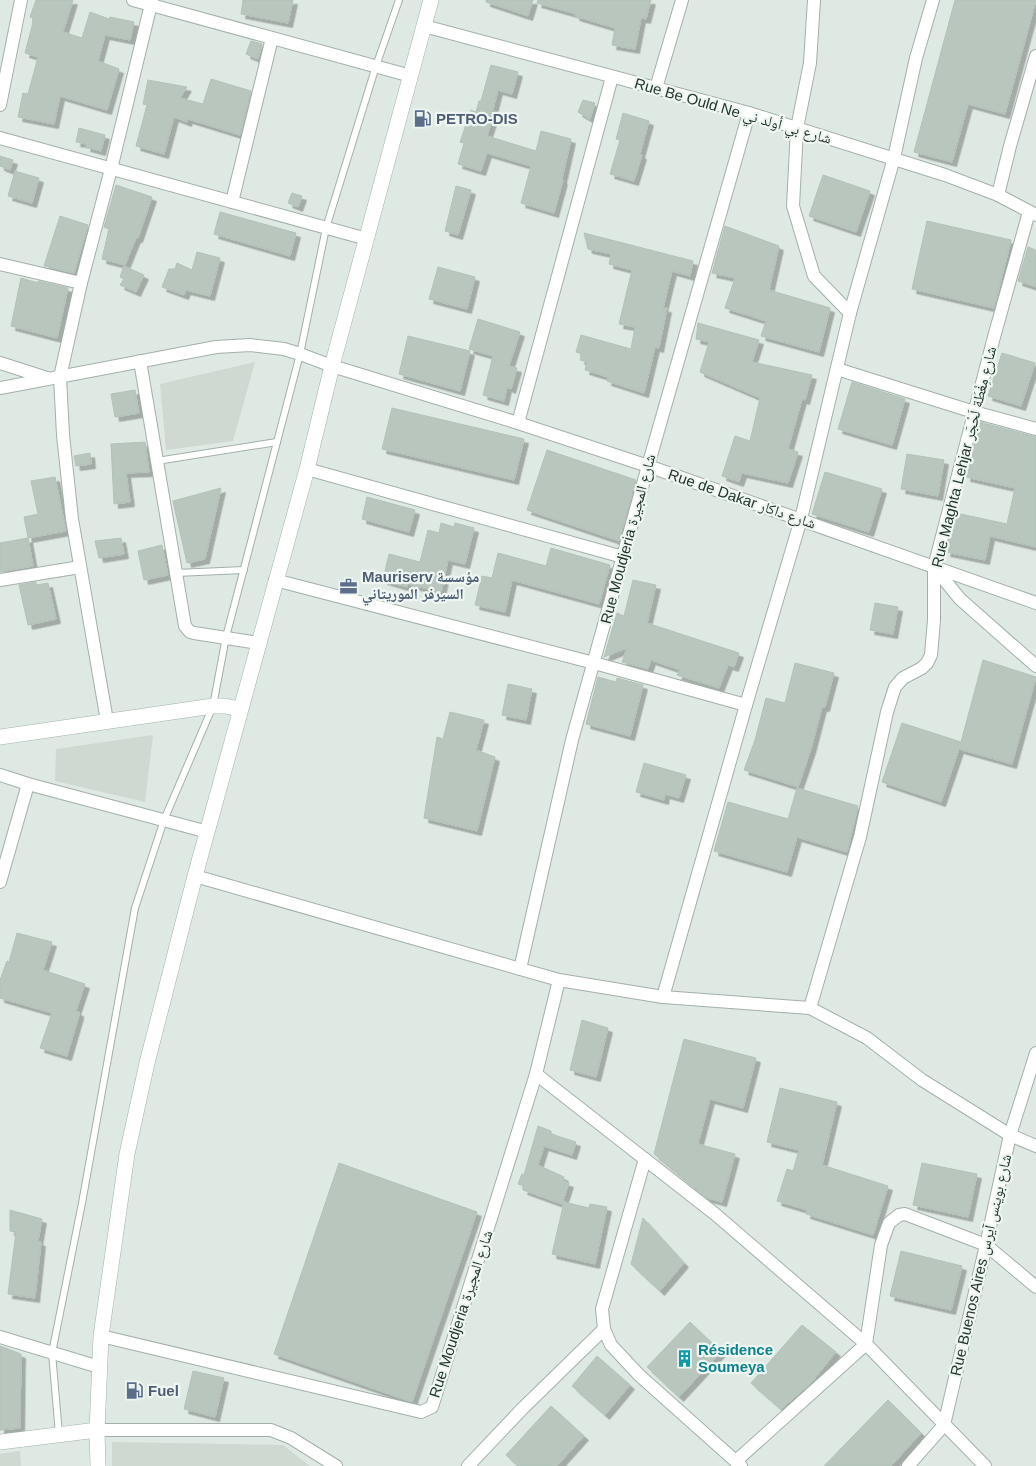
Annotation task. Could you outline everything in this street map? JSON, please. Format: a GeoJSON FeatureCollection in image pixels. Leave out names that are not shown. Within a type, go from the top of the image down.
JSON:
{"type":"FeatureCollection","features":[{"type":"Feature","properties":{"kind":"main road"},"geometry":{"type":"LineString","coordinates":[[98,1466],[97,1430],[101,1336],[127,1154],[147,1064],[195,876],[307,469],[332,366],[431,0]]}},
{"type":"Feature","properties":{"kind":"main road"},"geometry":{"type":"LineString","coordinates":[[0,736],[213,706],[240,709]]}},
{"type":"Feature","properties":{"kind":"main road"},"geometry":{"type":"LineString","coordinates":[[0,1442],[97,1430]]}},
{"type":"Feature","properties":{"kind":"street"},"geometry":{"type":"LineString","coordinates":[[0,105],[21,0]]}},
{"type":"Feature","properties":{"kind":"street"},"geometry":{"type":"LineString","coordinates":[[133,0],[151,2],[272,38],[411,76]]}},
{"type":"Feature","properties":{"kind":"street"},"geometry":{"type":"LineString","coordinates":[[656,88],[682,0]]}},
{"type":"Feature","properties":{"kind":"street"},"geometry":{"type":"LineString","coordinates":[[814,0],[810,64],[797,128],[793,206],[814,276],[850,313]]}},
{"type":"Feature","properties":{"kind":"street"},"geometry":{"type":"LineString","coordinates":[[663,997],[801,519],[850,313],[894,158],[929,1]]}},
{"type":"Feature","properties":{"kind":"street"},"geometry":{"type":"LineString","coordinates":[[107,721],[72,519],[55,378],[111,169],[151,2]]}},
{"type":"Feature","properties":{"kind":"street","name":"Rue Be Ould Ne شارع بي أولد ني"},"geometry":{"type":"LineString","coordinates":[[424,26],[749,113],[894,158],[998,196],[1032,213]]}},
{"type":"Feature","properties":{"kind":"street"},"geometry":{"type":"LineString","coordinates":[[232,202],[272,38]]}},
{"type":"Feature","properties":{"kind":"street"},"geometry":{"type":"LineString","coordinates":[[998,196],[1010,146],[1036,56]]}},
{"type":"Feature","properties":{"kind":"street"},"geometry":{"type":"LineString","coordinates":[[518,423],[612,77]]}},
{"type":"Feature","properties":{"kind":"street","name":"Rue Moudjeria شارع المجيرة"},"geometry":{"type":"LineString","coordinates":[[520,969],[572,740],[749,113]]}},
{"type":"Feature","properties":{"kind":"street"},"geometry":{"type":"LineString","coordinates":[[0,138],[367,239]]}},
{"type":"Feature","properties":{"kind":"street","name":"Rue Maghta Lehjar شارع مِغْطَة لَحْجَر"},"geometry":{"type":"LineString","coordinates":[[810,1008],[860,837],[895,687],[903,678],[922,668],[931,655],[934,620],[934,567],[974,412],[1032,213]]}},
{"type":"Feature","properties":{"kind":"street"},"geometry":{"type":"LineString","coordinates":[[0,264],[81,283]]}},
{"type":"Feature","properties":{"kind":"street","name":"Rue de Dakar شارع داكار"},"geometry":{"type":"LineString","coordinates":[[0,388],[233,345],[267,346],[300,354],[332,366],[518,423],[648,466],[1036,603]]}},
{"type":"Feature","properties":{"kind":"street"},"geometry":{"type":"LineString","coordinates":[[140,361],[184,622],[187,629],[194,633],[258,643]]}},
{"type":"Feature","properties":{"kind":"street"},"geometry":{"type":"LineString","coordinates":[[0,363],[55,378]]}},
{"type":"Feature","properties":{"kind":"street"},"geometry":{"type":"LineString","coordinates":[[837,369],[974,412],[1036,429]]}},
{"type":"Feature","properties":{"kind":"street"},"geometry":{"type":"LineString","coordinates":[[307,469],[623,557]]}},
{"type":"Feature","properties":{"kind":"street"},"geometry":{"type":"LineString","coordinates":[[0,580],[80,567]]}},
{"type":"Feature","properties":{"kind":"street"},"geometry":{"type":"LineString","coordinates":[[934,567],[960,599],[1036,666]]}},
{"type":"Feature","properties":{"kind":"street"},"geometry":{"type":"LineString","coordinates":[[275,580],[594,663],[746,705]]}},
{"type":"Feature","properties":{"kind":"street"},"geometry":{"type":"LineString","coordinates":[[0,775],[208,832]]}},
{"type":"Feature","properties":{"kind":"street"},"geometry":{"type":"LineString","coordinates":[[0,882],[28,784]]}},
{"type":"Feature","properties":{"kind":"street"},"geometry":{"type":"LineString","coordinates":[[195,876],[559,980],[663,997],[810,1008],[867,1038],[922,1080],[1010,1135],[1036,1146]]}},
{"type":"Feature","properties":{"kind":"street","name":"Rue Moudjeria شارع المجيرة"},"geometry":{"type":"LineString","coordinates":[[101,1336],[421,1412],[432,1407],[536,1074],[559,980]]}},
{"type":"Feature","properties":{"kind":"street","name":"Rue Buenos Aires شارع بوينس آيرس"},"geometry":{"type":"LineString","coordinates":[[908,1466],[944,1425],[1010,1135],[1036,1053]]}},
{"type":"Feature","properties":{"kind":"street"},"geometry":{"type":"LineString","coordinates":[[536,1074],[714,1214],[866,1344],[985,1466]]}},
{"type":"Feature","properties":{"kind":"street"},"geometry":{"type":"LineString","coordinates":[[645,1160],[602,1309],[604,1329],[611,1345],[639,1375],[739,1463],[866,1344],[881,1245],[889,1223],[894,1218],[904,1214],[986,1245],[1036,1287]]}},
{"type":"Feature","properties":{"kind":"street"},"geometry":{"type":"LineString","coordinates":[[468,1466],[522,1409],[604,1329]]}},
{"type":"Feature","properties":{"kind":"street"},"geometry":{"type":"LineString","coordinates":[[0,1337],[99,1367]]}},
{"type":"Feature","properties":{"kind":"street"},"geometry":{"type":"LineString","coordinates":[[97,1430],[271,1430],[291,1438],[336,1466]]}},
{"type":"Feature","properties":{"kind":"lane"},"geometry":{"type":"LineString","coordinates":[[59,1435],[52,1353],[82,1203],[135,908],[164,820],[213,706],[226,638],[300,354],[326,228],[376,66],[399,0]]}},
{"type":"Feature","properties":{"kind":"lane"},"geometry":{"type":"LineString","coordinates":[[157,461],[277,442]]}},
{"type":"Feature","properties":{"kind":"lane"},"geometry":{"type":"LineString","coordinates":[[176,573],[244,570]]}},
{"type":"Feature","properties":{"kind":"shaded area"},"geometry":{"type":"Polygon","coordinates":[[[255,362],[233,441],[166,450],[160,384],[255,362]]]}},
{"type":"Feature","properties":{"kind":"shaded area"},"geometry":{"type":"Polygon","coordinates":[[[153,735],[145,802],[55,781],[56,749],[153,735]]]}},
{"type":"Feature","properties":{"kind":"shaded area"},"geometry":{"type":"Polygon","coordinates":[[[112,1442],[283,1445],[310,1466],[112,1466],[112,1442]]]}},
{"type":"Feature","properties":{"kind":"shaded area"},"geometry":{"type":"Polygon","coordinates":[[[20,1451],[21,1466],[0,1466],[0,1454],[20,1451]]]}},
{"type":"Feature","properties":{"kind":"building"},"geometry":{"type":"Polygon","coordinates":[[[36,0],[73,0],[63,32],[82,38],[90,12],[109,19],[110,17],[134,22],[130,40],[105,35],[98,61],[119,69],[107,110],[60,96],[54,124],[18,117],[23,93],[28,94],[38,57],[25,53],[32,26],[33,18],[30,17],[36,0]]]}},
{"type":"Feature","properties":{"kind":"building"},"geometry":{"type":"Polygon","coordinates":[[[243,0],[293,0],[288,23],[241,14],[243,0]]]}},
{"type":"Feature","properties":{"kind":"building"},"geometry":{"type":"Polygon","coordinates":[[[486,0],[533,0],[528,16],[486,2],[486,0]]]}},
{"type":"Feature","properties":{"kind":"building"},"geometry":{"type":"Polygon","coordinates":[[[538,0],[651,0],[646,19],[641,18],[635,49],[612,45],[615,28],[537,3],[538,0]]]}},
{"type":"Feature","properties":{"kind":"building"},"geometry":{"type":"Polygon","coordinates":[[[955,0],[1036,0],[1005,114],[968,104],[952,162],[914,152],[955,0]]]}},
{"type":"Feature","properties":{"kind":"building"},"geometry":{"type":"Polygon","coordinates":[[[251,41],[262,44],[258,59],[246,54],[251,41]]]}},
{"type":"Feature","properties":{"kind":"building"},"geometry":{"type":"Polygon","coordinates":[[[491,65],[518,72],[512,94],[498,90],[491,117],[493,118],[487,136],[536,151],[541,131],[571,139],[554,213],[521,203],[531,166],[487,153],[481,171],[458,164],[464,143],[460,142],[471,110],[476,112],[479,101],[481,101],[491,65]]]}},
{"type":"Feature","properties":{"kind":"building"},"geometry":{"type":"Polygon","coordinates":[[[211,79],[251,91],[240,135],[188,119],[187,122],[174,117],[164,154],[136,146],[147,105],[143,104],[148,80],[187,87],[180,98],[203,104],[211,79]]]}},
{"type":"Feature","properties":{"kind":"building"},"geometry":{"type":"Polygon","coordinates":[[[583,100],[595,103],[590,119],[578,112],[583,100]]]}},
{"type":"Feature","properties":{"kind":"building"},"geometry":{"type":"Polygon","coordinates":[[[623,113],[649,121],[634,181],[610,174],[620,140],[616,139],[623,113]]]}},
{"type":"Feature","properties":{"kind":"building"},"geometry":{"type":"Polygon","coordinates":[[[79,128],[105,135],[101,151],[86,147],[87,144],[76,142],[79,128]]]}},
{"type":"Feature","properties":{"kind":"building"},"geometry":{"type":"Polygon","coordinates":[[[0,156],[13,160],[10,170],[0,166],[0,156]]]}},
{"type":"Feature","properties":{"kind":"building"},"geometry":{"type":"Polygon","coordinates":[[[15,171],[39,178],[32,203],[8,196],[15,171]]]}},
{"type":"Feature","properties":{"kind":"building"},"geometry":{"type":"Polygon","coordinates":[[[823,175],[870,191],[856,232],[809,216],[823,175]]]}},
{"type":"Feature","properties":{"kind":"building"},"geometry":{"type":"Polygon","coordinates":[[[116,185],[152,197],[138,238],[136,238],[125,265],[102,259],[109,229],[104,227],[116,185]]]}},
{"type":"Feature","properties":{"kind":"building"},"geometry":{"type":"Polygon","coordinates":[[[456,186],[471,190],[458,235],[445,231],[456,186]]]}},
{"type":"Feature","properties":{"kind":"building"},"geometry":{"type":"Polygon","coordinates":[[[292,193],[302,196],[298,207],[288,203],[292,193]]]}},
{"type":"Feature","properties":{"kind":"building"},"geometry":{"type":"Polygon","coordinates":[[[220,212],[296,233],[290,256],[214,234],[220,212]]]}},
{"type":"Feature","properties":{"kind":"building"},"geometry":{"type":"Polygon","coordinates":[[[60,216],[88,225],[74,273],[44,266],[60,216]]]}},
{"type":"Feature","properties":{"kind":"building"},"geometry":{"type":"Polygon","coordinates":[[[927,221],[1011,240],[994,308],[912,289],[927,221]]]}},
{"type":"Feature","properties":{"kind":"building"},"geometry":{"type":"Polygon","coordinates":[[[725,226],[779,246],[769,290],[830,308],[819,352],[761,336],[766,321],[725,308],[735,278],[712,273],[725,226]]]}},
{"type":"Feature","properties":{"kind":"building"},"geometry":{"type":"Polygon","coordinates":[[[584,233],[693,261],[690,276],[672,271],[663,308],[667,308],[659,348],[655,347],[644,393],[607,381],[608,377],[585,370],[587,362],[580,360],[582,354],[576,352],[581,335],[631,349],[635,327],[619,324],[632,270],[609,264],[611,254],[588,249],[584,233]]]}},
{"type":"Feature","properties":{"kind":"building"},"geometry":{"type":"Polygon","coordinates":[[[1028,247],[1036,250],[1036,287],[1018,281],[1028,247]]]}},
{"type":"Feature","properties":{"kind":"building"},"geometry":{"type":"Polygon","coordinates":[[[197,252],[220,258],[210,296],[186,290],[184,295],[162,287],[169,269],[175,269],[177,263],[192,270],[197,252]]]}},
{"type":"Feature","properties":{"kind":"building"},"geometry":{"type":"Polygon","coordinates":[[[124,266],[144,275],[136,292],[120,285],[124,279],[120,277],[124,266]]]}},
{"type":"Feature","properties":{"kind":"building"},"geometry":{"type":"Polygon","coordinates":[[[438,267],[475,277],[467,309],[429,299],[438,267]]]}},
{"type":"Feature","properties":{"kind":"building"},"geometry":{"type":"Polygon","coordinates":[[[21,278],[68,288],[57,338],[11,326],[21,278]]]}},
{"type":"Feature","properties":{"kind":"building"},"geometry":{"type":"Polygon","coordinates":[[[478,319],[520,332],[509,366],[517,368],[511,389],[507,387],[504,401],[483,395],[493,356],[469,349],[478,319]]]}},
{"type":"Feature","properties":{"kind":"building"},"geometry":{"type":"Polygon","coordinates":[[[698,323],[759,340],[752,362],[812,375],[805,400],[802,399],[788,449],[798,452],[788,483],[742,473],[739,482],[722,476],[735,436],[750,441],[760,398],[700,372],[709,342],[696,339],[698,323]]]}},
{"type":"Feature","properties":{"kind":"building"},"geometry":{"type":"Polygon","coordinates":[[[408,336],[470,351],[460,391],[399,374],[408,336]]]}},
{"type":"Feature","properties":{"kind":"building"},"geometry":{"type":"Polygon","coordinates":[[[1002,353],[1035,363],[1021,406],[988,396],[1002,353]]]}},
{"type":"Feature","properties":{"kind":"building"},"geometry":{"type":"Polygon","coordinates":[[[852,382],[905,399],[892,445],[838,429],[852,382]]]}},
{"type":"Feature","properties":{"kind":"building"},"geometry":{"type":"Polygon","coordinates":[[[135,390],[139,413],[115,417],[111,394],[135,390]]]}},
{"type":"Feature","properties":{"kind":"building"},"geometry":{"type":"Polygon","coordinates":[[[392,408],[524,439],[514,480],[382,449],[392,408]]]}},
{"type":"Feature","properties":{"kind":"building"},"geometry":{"type":"Polygon","coordinates":[[[980,422],[1036,437],[1036,547],[990,536],[985,560],[946,552],[956,513],[1007,524],[1015,488],[966,477],[980,422]]]}},
{"type":"Feature","properties":{"kind":"building"},"geometry":{"type":"Polygon","coordinates":[[[145,442],[149,472],[126,473],[130,502],[114,504],[111,444],[145,442]]]}},
{"type":"Feature","properties":{"kind":"building"},"geometry":{"type":"Polygon","coordinates":[[[547,450],[636,480],[619,541],[527,510],[547,450]]]}},
{"type":"Feature","properties":{"kind":"building"},"geometry":{"type":"Polygon","coordinates":[[[90,453],[91,464],[76,466],[74,456],[90,453]]]}},
{"type":"Feature","properties":{"kind":"building"},"geometry":{"type":"Polygon","coordinates":[[[907,454],[944,460],[938,496],[901,489],[907,454]]]}},
{"type":"Feature","properties":{"kind":"building"},"geometry":{"type":"Polygon","coordinates":[[[825,472],[882,489],[869,532],[812,514],[825,472]]]}},
{"type":"Feature","properties":{"kind":"building"},"geometry":{"type":"Polygon","coordinates":[[[55,477],[66,531],[28,538],[24,517],[38,514],[31,481],[55,477]]]}},
{"type":"Feature","properties":{"kind":"building"},"geometry":{"type":"Polygon","coordinates":[[[221,488],[205,559],[187,563],[173,501],[221,488]]]}},
{"type":"Feature","properties":{"kind":"building"},"geometry":{"type":"Polygon","coordinates":[[[367,497],[415,510],[409,532],[362,519],[367,497]]]}},
{"type":"Feature","properties":{"kind":"building"},"geometry":{"type":"Polygon","coordinates":[[[441,523],[454,527],[455,523],[474,528],[465,564],[448,560],[441,592],[408,584],[407,587],[383,580],[389,554],[420,562],[428,530],[439,533],[441,523]]]}},
{"type":"Feature","properties":{"kind":"building"},"geometry":{"type":"Polygon","coordinates":[[[28,538],[33,566],[0,572],[0,543],[28,538]]]}},
{"type":"Feature","properties":{"kind":"building"},"geometry":{"type":"Polygon","coordinates":[[[121,538],[124,554],[99,558],[95,541],[121,538]]]}},
{"type":"Feature","properties":{"kind":"building"},"geometry":{"type":"Polygon","coordinates":[[[162,545],[168,575],[144,580],[138,551],[162,545]]]}},
{"type":"Feature","properties":{"kind":"building"},"geometry":{"type":"Polygon","coordinates":[[[551,548],[610,565],[599,604],[512,580],[505,612],[475,605],[482,576],[492,578],[498,553],[546,566],[551,548]]]}},
{"type":"Feature","properties":{"kind":"building"},"geometry":{"type":"Polygon","coordinates":[[[633,580],[656,585],[647,623],[739,653],[734,667],[728,665],[719,688],[677,675],[680,670],[651,660],[648,669],[622,662],[627,648],[604,657],[617,613],[624,616],[633,580]]]}},
{"type":"Feature","properties":{"kind":"building"},"geometry":{"type":"Polygon","coordinates":[[[36,582],[36,585],[48,583],[56,619],[28,625],[19,585],[36,582]]]}},
{"type":"Feature","properties":{"kind":"building"},"geometry":{"type":"Polygon","coordinates":[[[875,603],[898,607],[893,634],[870,630],[875,603]]]}},
{"type":"Feature","properties":{"kind":"building"},"geometry":{"type":"Polygon","coordinates":[[[983,660],[1036,677],[1012,764],[959,749],[941,802],[882,782],[902,723],[961,742],[983,660]]]}},
{"type":"Feature","properties":{"kind":"building"},"geometry":{"type":"Polygon","coordinates":[[[795,663],[834,673],[825,707],[822,707],[811,749],[798,787],[744,770],[755,740],[766,698],[785,703],[795,663]]]}},
{"type":"Feature","properties":{"kind":"building"},"geometry":{"type":"Polygon","coordinates":[[[598,677],[616,682],[617,678],[643,685],[630,736],[586,724],[598,677]]]}},
{"type":"Feature","properties":{"kind":"building"},"geometry":{"type":"Polygon","coordinates":[[[508,684],[532,689],[526,720],[502,715],[508,684]]]}},
{"type":"Feature","properties":{"kind":"building"},"geometry":{"type":"Polygon","coordinates":[[[450,712],[484,720],[476,750],[495,757],[477,831],[424,818],[437,737],[443,739],[450,712]]]}},
{"type":"Feature","properties":{"kind":"building"},"geometry":{"type":"Polygon","coordinates":[[[644,763],[686,775],[679,798],[665,794],[664,800],[636,792],[644,763]]]}},
{"type":"Feature","properties":{"kind":"building"},"geometry":{"type":"Polygon","coordinates":[[[797,788],[858,806],[847,852],[797,837],[787,872],[714,851],[728,802],[788,819],[797,788]]]}},
{"type":"Feature","properties":{"kind":"building"},"geometry":{"type":"Polygon","coordinates":[[[17,933],[52,942],[43,970],[85,984],[76,1011],[79,1012],[79,1015],[67,1056],[40,1048],[52,1013],[0,998],[0,980],[7,961],[9,962],[17,933]]]}},
{"type":"Feature","properties":{"kind":"building"},"geometry":{"type":"Polygon","coordinates":[[[582,1020],[608,1028],[596,1077],[570,1070],[582,1020]]]}},
{"type":"Feature","properties":{"kind":"building"},"geometry":{"type":"Polygon","coordinates":[[[684,1039],[756,1058],[743,1108],[710,1099],[698,1144],[735,1154],[722,1202],[707,1198],[654,1154],[684,1039]]]}},
{"type":"Feature","properties":{"kind":"building"},"geometry":{"type":"Polygon","coordinates":[[[780,1088],[837,1102],[822,1165],[888,1186],[873,1235],[806,1214],[807,1210],[777,1201],[787,1169],[793,1171],[799,1150],[767,1142],[780,1088]]]}},
{"type":"Feature","properties":{"kind":"building"},"geometry":{"type":"Polygon","coordinates":[[[538,1126],[551,1131],[551,1134],[576,1142],[572,1155],[544,1146],[538,1165],[564,1177],[563,1181],[569,1183],[562,1204],[523,1190],[524,1186],[518,1184],[522,1174],[524,1175],[538,1126]]]}},
{"type":"Feature","properties":{"kind":"building"},"geometry":{"type":"Polygon","coordinates":[[[339,1163],[477,1212],[412,1402],[274,1354],[339,1163]]]}},
{"type":"Feature","properties":{"kind":"building"},"geometry":{"type":"Polygon","coordinates":[[[922,1163],[977,1174],[968,1217],[913,1205],[922,1163]]]}},
{"type":"Feature","properties":{"kind":"building"},"geometry":{"type":"Polygon","coordinates":[[[564,1202],[589,1208],[590,1204],[607,1207],[595,1264],[552,1254],[564,1202]]]}},
{"type":"Feature","properties":{"kind":"building"},"geometry":{"type":"Polygon","coordinates":[[[10,1210],[42,1219],[38,1241],[41,1242],[35,1298],[8,1294],[16,1232],[10,1231],[10,1210]]]}},
{"type":"Feature","properties":{"kind":"building"},"geometry":{"type":"Polygon","coordinates":[[[643,1218],[684,1263],[660,1291],[631,1264],[643,1218]]]}},
{"type":"Feature","properties":{"kind":"building"},"geometry":{"type":"Polygon","coordinates":[[[901,1251],[962,1266],[951,1310],[890,1296],[901,1251]]]}},
{"type":"Feature","properties":{"kind":"building","name":"Résidence Soumeya"},"geometry":{"type":"Polygon","coordinates":[[[690,1322],[721,1352],[679,1397],[647,1367],[690,1322]]]}},
{"type":"Feature","properties":{"kind":"building"},"geometry":{"type":"Polygon","coordinates":[[[802,1325],[836,1352],[811,1383],[781,1409],[751,1383],[802,1325]]]}},
{"type":"Feature","properties":{"kind":"building"},"geometry":{"type":"Polygon","coordinates":[[[0,1346],[21,1354],[20,1428],[0,1430],[0,1346]]]}},
{"type":"Feature","properties":{"kind":"building"},"geometry":{"type":"Polygon","coordinates":[[[597,1356],[630,1385],[605,1415],[572,1386],[597,1356]]]}},
{"type":"Feature","properties":{"kind":"building"},"geometry":{"type":"Polygon","coordinates":[[[193,1371],[224,1378],[215,1417],[184,1409],[193,1371]]]}},
{"type":"Feature","properties":{"kind":"building"},"geometry":{"type":"Polygon","coordinates":[[[888,1400],[921,1433],[891,1466],[824,1466],[888,1400]]]}},
{"type":"Feature","properties":{"kind":"building"},"geometry":{"type":"Polygon","coordinates":[[[551,1406],[584,1436],[557,1466],[518,1466],[506,1455],[551,1406]]]}},
{"type":"Feature","properties":{"kind":"place","name":"PETRO-DIS"},"geometry":{"type":"Point","coordinates":[422,119]}},
{"type":"Feature","properties":{"kind":"place","name":"Mauriserv مؤسسة السيرفر الموريتاني"},"geometry":{"type":"Point","coordinates":[348,586]}},
{"type":"Feature","properties":{"kind":"place","name":"Résidence Soumeya"},"geometry":{"type":"Point","coordinates":[684,1359]}},
{"type":"Feature","properties":{"kind":"place","name":"Fuel"},"geometry":{"type":"Point","coordinates":[134,1391]}}]}
